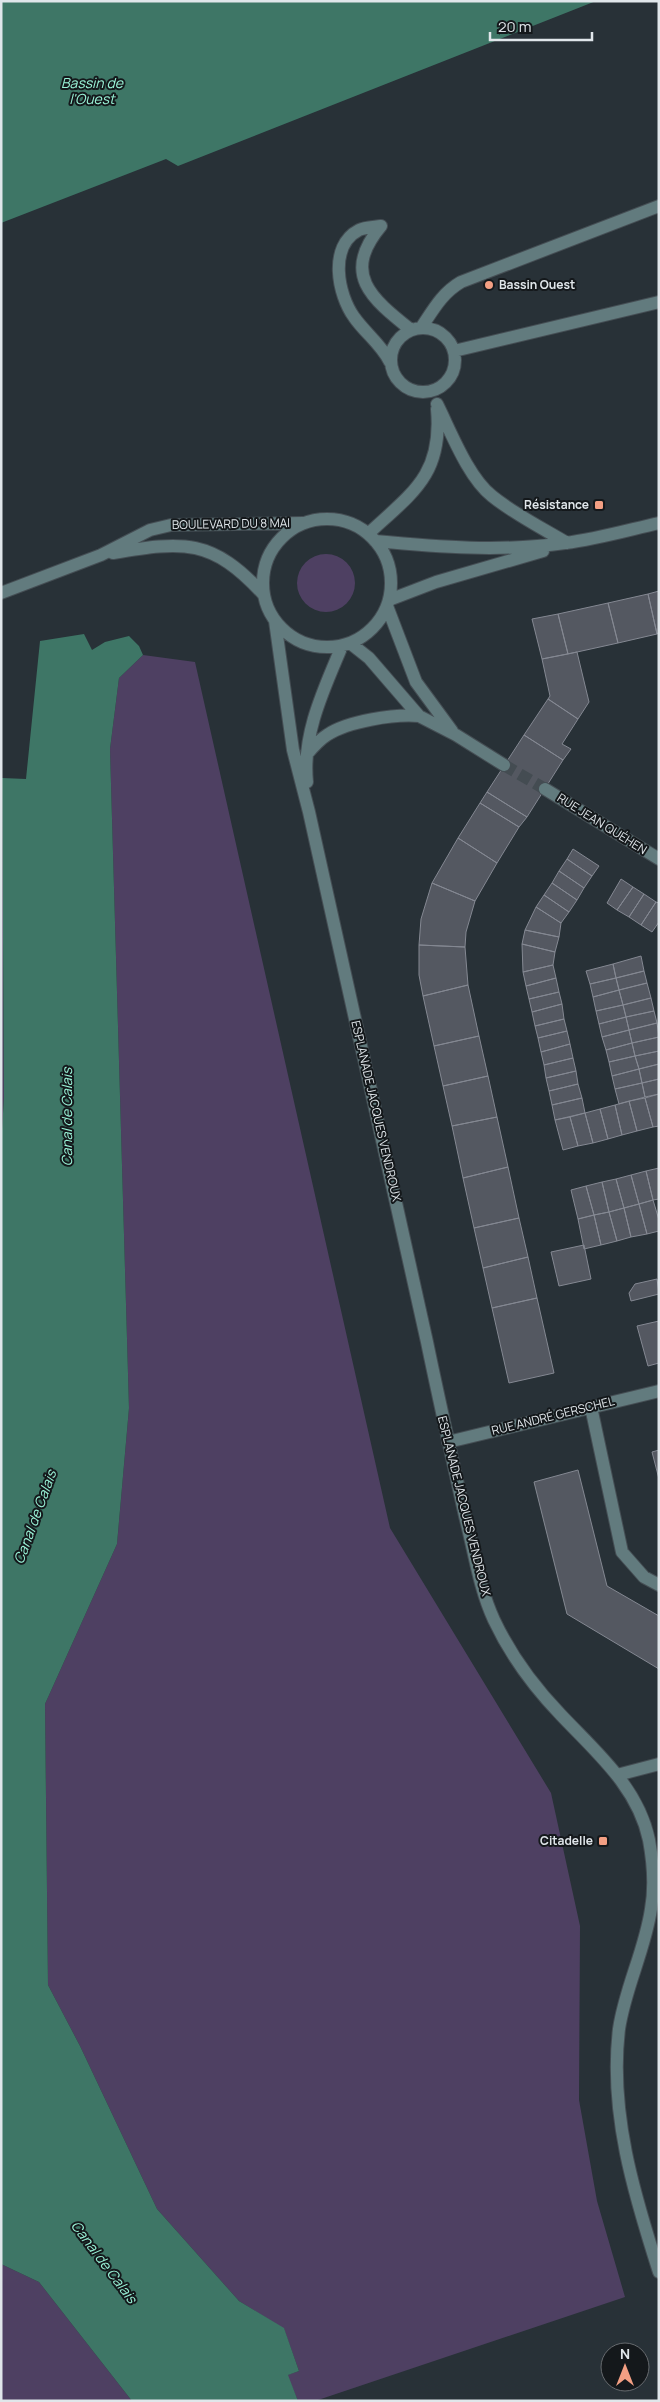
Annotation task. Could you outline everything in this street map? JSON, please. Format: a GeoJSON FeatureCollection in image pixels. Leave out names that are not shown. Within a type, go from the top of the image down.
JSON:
{"type":"FeatureCollection","features":[{"type":"Feature","properties":{"kind":"street"},"geometry":{"type":"LineString","coordinates":[[390,362],[391,354],[398,339],[416,329],[447,290],[461,282],[659,206]]}},
{"type":"Feature","properties":{"kind":"street"},"geometry":{"type":"LineString","coordinates":[[382,226],[365,248],[362,257],[365,283],[376,301],[416,329],[437,331],[450,343],[454,351],[455,360],[449,378],[435,389],[417,391],[409,388],[396,376],[383,349],[354,318],[341,290],[339,260],[347,241],[359,230],[382,226]]}},
{"type":"Feature","properties":{"kind":"street"},"geometry":{"type":"LineString","coordinates":[[454,351],[659,302]]}},
{"type":"Feature","properties":{"kind":"street"},"geometry":{"type":"LineString","coordinates":[[371,538],[415,490],[431,467],[438,445],[435,389]]}},
{"type":"Feature","properties":{"kind":"street"},"geometry":{"type":"LineString","coordinates":[[437,404],[469,465],[484,488],[502,503],[567,543]]}},
{"type":"Feature","properties":{"kind":"street"},"geometry":{"type":"LineString","coordinates":[[322,520],[343,521],[371,538],[382,551],[389,568],[391,587],[388,603],[382,617],[370,631],[346,644],[321,647],[302,642],[284,631],[275,621],[264,595],[265,567],[274,547],[288,532],[308,522],[322,520]]}},
{"type":"Feature","properties":{"kind":"street","name":"BOULEVARD DU 8 MAI"},"geometry":{"type":"LineString","coordinates":[[1,593],[101,555],[150,530],[171,525],[308,522]]}},
{"type":"Feature","properties":{"kind":"street"},"geometry":{"type":"LineString","coordinates":[[388,603],[436,582],[567,543],[659,523]]}},
{"type":"Feature","properties":{"kind":"street"},"geometry":{"type":"LineString","coordinates":[[371,538],[448,548],[517,548],[567,543]]}},
{"type":"Feature","properties":{"kind":"street","name":"BOULEVARD DU 8 MAI"},"geometry":{"type":"LineString","coordinates":[[101,555],[162,545],[196,548],[236,567],[264,595]]}},
{"type":"Feature","properties":{"kind":"street"},"geometry":{"type":"LineString","coordinates":[[388,603],[416,682],[433,708],[456,734]]}},
{"type":"Feature","properties":{"kind":"street","name":"ESPLANADE JACQUES VENDROUX"},"geometry":{"type":"LineString","coordinates":[[275,621],[292,742],[310,812],[448,1442],[483,1589],[494,1620],[531,1680],[617,1775],[635,1802],[648,1839],[655,1908],[620,2027],[617,2090],[627,2156],[659,2271]]}},
{"type":"Feature","properties":{"kind":"street"},"geometry":{"type":"LineString","coordinates":[[346,644],[362,651],[419,716],[456,734],[504,765]]}},
{"type":"Feature","properties":{"kind":"street","name":"ESPLANADE JACQUES VENDROUX"},"geometry":{"type":"LineString","coordinates":[[310,812],[306,774],[307,754],[320,699],[346,644]]}},
{"type":"Feature","properties":{"kind":"street"},"geometry":{"type":"LineString","coordinates":[[307,754],[317,742],[342,728],[396,716],[419,716]]}},
{"type":"Feature","properties":{"kind":"street","name":"RUE JEAN QUÉHEN"},"geometry":{"type":"LineString","coordinates":[[545,789],[659,859]]}},
{"type":"Feature","properties":{"kind":"street","name":"RUE ANDRÉ GERSCHEL"},"geometry":{"type":"LineString","coordinates":[[448,1442],[659,1391]]}},
{"type":"Feature","properties":{"kind":"street"},"geometry":{"type":"LineString","coordinates":[[591,1408],[622,1552],[644,1577],[659,1585]]}},
{"type":"Feature","properties":{"kind":"street"},"geometry":{"type":"LineString","coordinates":[[617,1775],[659,1764]]}},
{"type":"Feature","properties":{"kind":"shaded area"},"geometry":{"type":"Polygon","coordinates":[[[326,554],[337,556],[347,562],[353,572],[355,583],[353,594],[347,604],[337,610],[326,612],[315,610],[305,604],[299,594],[297,583],[299,572],[305,562],[315,556],[326,554]]]}},
{"type":"Feature","properties":{"kind":"shaded area"},"geometry":{"type":"Polygon","coordinates":[[[143,655],[195,662],[390,1528],[551,1793],[580,1926],[579,2100],[597,2201],[625,2297],[315,2401],[298,2401],[287,2375],[299,2371],[284,2329],[239,2301],[157,2209],[80,2046],[48,1985],[45,1704],[117,1544],[129,1408],[110,749],[119,678],[143,655]]]}},
{"type":"Feature","properties":{"kind":"shaded area"},"geometry":{"type":"Polygon","coordinates":[[[1,779],[4,1097],[1,1146],[1,779]]]}},
{"type":"Feature","properties":{"kind":"shaded area"},"geometry":{"type":"Polygon","coordinates":[[[1,2264],[39,2282],[132,2401],[1,2401],[1,2264]]]}},
{"type":"Feature","properties":{"kind":"water","name":"Bassin de l'Ouest"},"geometry":{"type":"Polygon","coordinates":[[[1,1],[596,1],[178,166],[166,159],[1,223],[1,1]]]}},
{"type":"Feature","properties":{"kind":"water","name":"Canal de Calais"},"geometry":{"type":"Polygon","coordinates":[[[84,634],[92,650],[105,642],[129,636],[139,646],[143,655],[119,678],[110,749],[129,1408],[117,1544],[45,1704],[48,1985],[80,2046],[157,2209],[239,2301],[284,2328],[299,2371],[288,2375],[298,2401],[132,2401],[39,2282],[1,2264],[1,1146],[4,1097],[2,778],[26,779],[40,641],[84,634]]]}},
{"type":"Feature","properties":{"kind":"building"},"geometry":{"type":"Polygon","coordinates":[[[659,591],[659,633],[657,634],[648,594],[659,591]]]}},
{"type":"Feature","properties":{"kind":"building"},"geometry":{"type":"Polygon","coordinates":[[[648,594],[657,634],[618,643],[608,603],[648,594]]]}},
{"type":"Feature","properties":{"kind":"building"},"geometry":{"type":"Polygon","coordinates":[[[608,603],[618,643],[568,654],[558,614],[608,603]]]}},
{"type":"Feature","properties":{"kind":"building"},"geometry":{"type":"Polygon","coordinates":[[[558,614],[568,654],[542,659],[532,619],[558,614]]]}},
{"type":"Feature","properties":{"kind":"building"},"geometry":{"type":"Polygon","coordinates":[[[577,652],[589,702],[578,719],[548,699],[550,696],[542,659],[577,652]]]}},
{"type":"Feature","properties":{"kind":"building"},"geometry":{"type":"Polygon","coordinates":[[[548,699],[578,719],[562,744],[571,749],[563,760],[524,735],[548,699]]]}},
{"type":"Feature","properties":{"kind":"building"},"geometry":{"type":"Polygon","coordinates":[[[524,735],[563,760],[527,817],[487,792],[524,735]]]}},
{"type":"Feature","properties":{"kind":"building"},"geometry":{"type":"Polygon","coordinates":[[[487,792],[527,817],[519,827],[480,803],[487,792]]]}},
{"type":"Feature","properties":{"kind":"building"},"geometry":{"type":"Polygon","coordinates":[[[480,803],[519,827],[497,863],[458,838],[480,803]]]}},
{"type":"Feature","properties":{"kind":"building"},"geometry":{"type":"Polygon","coordinates":[[[458,838],[497,863],[475,901],[432,883],[458,838]]]}},
{"type":"Feature","properties":{"kind":"building"},"geometry":{"type":"Polygon","coordinates":[[[573,849],[599,866],[592,876],[567,859],[573,849]]]}},
{"type":"Feature","properties":{"kind":"building"},"geometry":{"type":"Polygon","coordinates":[[[567,859],[592,876],[584,888],[559,871],[567,859]]]}},
{"type":"Feature","properties":{"kind":"building"},"geometry":{"type":"Polygon","coordinates":[[[559,871],[584,888],[577,900],[552,883],[559,871]]]}},
{"type":"Feature","properties":{"kind":"building"},"geometry":{"type":"Polygon","coordinates":[[[621,879],[633,887],[617,910],[607,903],[621,879]]]}},
{"type":"Feature","properties":{"kind":"building"},"geometry":{"type":"Polygon","coordinates":[[[432,883],[475,901],[466,932],[465,947],[419,945],[421,919],[432,883]]]}},
{"type":"Feature","properties":{"kind":"building"},"geometry":{"type":"Polygon","coordinates":[[[552,883],[577,900],[569,912],[544,895],[552,883]]]}},
{"type":"Feature","properties":{"kind":"building"},"geometry":{"type":"Polygon","coordinates":[[[633,887],[644,894],[629,917],[617,910],[633,887]]]}},
{"type":"Feature","properties":{"kind":"building"},"geometry":{"type":"Polygon","coordinates":[[[644,894],[656,902],[641,925],[629,917],[644,894]]]}},
{"type":"Feature","properties":{"kind":"building"},"geometry":{"type":"Polygon","coordinates":[[[544,895],[569,912],[561,923],[536,907],[544,895]]]}},
{"type":"Feature","properties":{"kind":"building"},"geometry":{"type":"Polygon","coordinates":[[[656,902],[659,903],[659,922],[652,932],[641,925],[656,902]]]}},
{"type":"Feature","properties":{"kind":"building"},"geometry":{"type":"Polygon","coordinates":[[[536,907],[561,923],[559,937],[525,930],[536,907]]]}},
{"type":"Feature","properties":{"kind":"building"},"geometry":{"type":"Polygon","coordinates":[[[525,930],[559,937],[555,952],[522,944],[525,930]]]}},
{"type":"Feature","properties":{"kind":"building"},"geometry":{"type":"Polygon","coordinates":[[[522,944],[555,952],[553,965],[523,972],[522,944]]]}},
{"type":"Feature","properties":{"kind":"building"},"geometry":{"type":"Polygon","coordinates":[[[419,945],[465,947],[468,985],[423,996],[419,975],[419,945]]]}},
{"type":"Feature","properties":{"kind":"building"},"geometry":{"type":"Polygon","coordinates":[[[641,956],[644,971],[616,978],[613,964],[641,956]]]}},
{"type":"Feature","properties":{"kind":"building"},"geometry":{"type":"Polygon","coordinates":[[[613,964],[616,978],[590,984],[586,971],[613,964]]]}},
{"type":"Feature","properties":{"kind":"building"},"geometry":{"type":"Polygon","coordinates":[[[553,965],[556,978],[526,986],[523,972],[553,965]]]}},
{"type":"Feature","properties":{"kind":"building"},"geometry":{"type":"Polygon","coordinates":[[[644,971],[647,983],[619,990],[616,978],[644,971]]]}},
{"type":"Feature","properties":{"kind":"building"},"geometry":{"type":"Polygon","coordinates":[[[556,978],[559,992],[529,999],[526,986],[556,978]]]}},
{"type":"Feature","properties":{"kind":"building"},"geometry":{"type":"Polygon","coordinates":[[[616,978],[619,990],[593,997],[590,984],[616,978]]]}},
{"type":"Feature","properties":{"kind":"building"},"geometry":{"type":"Polygon","coordinates":[[[647,983],[651,998],[623,1005],[619,990],[647,983]]]}},
{"type":"Feature","properties":{"kind":"building"},"geometry":{"type":"Polygon","coordinates":[[[468,985],[479,1036],[434,1046],[423,996],[468,985]]]}},
{"type":"Feature","properties":{"kind":"building"},"geometry":{"type":"Polygon","coordinates":[[[619,990],[623,1005],[596,1011],[593,997],[619,990]]]}},
{"type":"Feature","properties":{"kind":"building"},"geometry":{"type":"Polygon","coordinates":[[[559,992],[562,1004],[532,1012],[529,999],[559,992]]]}},
{"type":"Feature","properties":{"kind":"building"},"geometry":{"type":"Polygon","coordinates":[[[651,998],[654,1011],[626,1017],[623,1005],[651,998]]]}},
{"type":"Feature","properties":{"kind":"building"},"geometry":{"type":"Polygon","coordinates":[[[562,1004],[564,1019],[535,1026],[532,1012],[562,1004]]]}},
{"type":"Feature","properties":{"kind":"building"},"geometry":{"type":"Polygon","coordinates":[[[623,1005],[626,1017],[599,1024],[596,1011],[623,1005]]]}},
{"type":"Feature","properties":{"kind":"building"},"geometry":{"type":"Polygon","coordinates":[[[654,1011],[657,1023],[629,1030],[626,1017],[654,1011]]]}},
{"type":"Feature","properties":{"kind":"building"},"geometry":{"type":"Polygon","coordinates":[[[626,1017],[629,1030],[602,1037],[599,1024],[626,1017]]]}},
{"type":"Feature","properties":{"kind":"building"},"geometry":{"type":"Polygon","coordinates":[[[564,1019],[567,1031],[538,1038],[535,1026],[564,1019]]]}},
{"type":"Feature","properties":{"kind":"building"},"geometry":{"type":"Polygon","coordinates":[[[657,1023],[659,1037],[632,1043],[629,1030],[657,1023]]]}},
{"type":"Feature","properties":{"kind":"building"},"geometry":{"type":"Polygon","coordinates":[[[629,1030],[632,1043],[606,1050],[602,1037],[629,1030]]]}},
{"type":"Feature","properties":{"kind":"building"},"geometry":{"type":"Polygon","coordinates":[[[567,1031],[570,1044],[541,1052],[538,1038],[567,1031]]]}},
{"type":"Feature","properties":{"kind":"building"},"geometry":{"type":"Polygon","coordinates":[[[479,1036],[488,1076],[443,1086],[434,1046],[479,1036]]]}},
{"type":"Feature","properties":{"kind":"building"},"geometry":{"type":"Polygon","coordinates":[[[659,1037],[659,1051],[635,1056],[632,1043],[659,1037]]]}},
{"type":"Feature","properties":{"kind":"building"},"geometry":{"type":"Polygon","coordinates":[[[632,1043],[635,1056],[609,1062],[606,1050],[632,1043]]]}},
{"type":"Feature","properties":{"kind":"building"},"geometry":{"type":"Polygon","coordinates":[[[570,1044],[573,1058],[544,1065],[541,1052],[570,1044]]]}},
{"type":"Feature","properties":{"kind":"building"},"geometry":{"type":"Polygon","coordinates":[[[659,1051],[659,1064],[639,1069],[635,1056],[659,1051]]]}},
{"type":"Feature","properties":{"kind":"building"},"geometry":{"type":"Polygon","coordinates":[[[635,1056],[639,1069],[612,1076],[609,1062],[635,1056]]]}},
{"type":"Feature","properties":{"kind":"building"},"geometry":{"type":"Polygon","coordinates":[[[573,1058],[576,1071],[546,1078],[544,1065],[573,1058]]]}},
{"type":"Feature","properties":{"kind":"building"},"geometry":{"type":"Polygon","coordinates":[[[659,1064],[659,1079],[642,1083],[639,1069],[659,1064]]]}},
{"type":"Feature","properties":{"kind":"building"},"geometry":{"type":"Polygon","coordinates":[[[639,1069],[642,1083],[615,1089],[612,1076],[639,1069]]]}},
{"type":"Feature","properties":{"kind":"building"},"geometry":{"type":"Polygon","coordinates":[[[576,1071],[578,1084],[549,1091],[546,1078],[576,1071]]]}},
{"type":"Feature","properties":{"kind":"building"},"geometry":{"type":"Polygon","coordinates":[[[488,1076],[497,1117],[452,1126],[443,1086],[488,1076]]]}},
{"type":"Feature","properties":{"kind":"building"},"geometry":{"type":"Polygon","coordinates":[[[659,1079],[659,1094],[645,1097],[642,1083],[659,1079]]]}},
{"type":"Feature","properties":{"kind":"building"},"geometry":{"type":"Polygon","coordinates":[[[642,1083],[645,1097],[619,1104],[615,1089],[642,1083]]]}},
{"type":"Feature","properties":{"kind":"building"},"geometry":{"type":"Polygon","coordinates":[[[578,1084],[582,1098],[552,1105],[549,1091],[578,1084]]]}},
{"type":"Feature","properties":{"kind":"building"},"geometry":{"type":"Polygon","coordinates":[[[659,1094],[659,1126],[653,1127],[645,1098],[659,1094]]]}},
{"type":"Feature","properties":{"kind":"building"},"geometry":{"type":"Polygon","coordinates":[[[582,1098],[585,1113],[555,1120],[552,1105],[582,1098]]]}},
{"type":"Feature","properties":{"kind":"building"},"geometry":{"type":"Polygon","coordinates":[[[645,1098],[653,1127],[637,1131],[629,1101],[645,1098]]]}},
{"type":"Feature","properties":{"kind":"building"},"geometry":{"type":"Polygon","coordinates":[[[629,1101],[637,1131],[622,1135],[615,1105],[629,1101]]]}},
{"type":"Feature","properties":{"kind":"building"},"geometry":{"type":"Polygon","coordinates":[[[615,1105],[622,1135],[608,1139],[600,1109],[615,1105]]]}},
{"type":"Feature","properties":{"kind":"building"},"geometry":{"type":"Polygon","coordinates":[[[600,1109],[608,1139],[593,1143],[585,1113],[600,1109]]]}},
{"type":"Feature","properties":{"kind":"building"},"geometry":{"type":"Polygon","coordinates":[[[585,1113],[593,1143],[578,1146],[570,1117],[585,1113]]]}},
{"type":"Feature","properties":{"kind":"building"},"geometry":{"type":"Polygon","coordinates":[[[497,1117],[508,1167],[463,1178],[452,1126],[497,1117]]]}},
{"type":"Feature","properties":{"kind":"building"},"geometry":{"type":"Polygon","coordinates":[[[570,1117],[578,1146],[563,1150],[555,1120],[570,1117]]]}},
{"type":"Feature","properties":{"kind":"building"},"geometry":{"type":"Polygon","coordinates":[[[508,1167],[519,1218],[474,1228],[463,1178],[508,1167]]]}},
{"type":"Feature","properties":{"kind":"building"},"geometry":{"type":"Polygon","coordinates":[[[659,1168],[659,1199],[653,1200],[646,1171],[659,1168]]]}},
{"type":"Feature","properties":{"kind":"building"},"geometry":{"type":"Polygon","coordinates":[[[646,1171],[653,1200],[639,1204],[631,1175],[646,1171]]]}},
{"type":"Feature","properties":{"kind":"building"},"geometry":{"type":"Polygon","coordinates":[[[631,1175],[639,1204],[624,1208],[616,1179],[631,1175]]]}},
{"type":"Feature","properties":{"kind":"building"},"geometry":{"type":"Polygon","coordinates":[[[616,1179],[624,1208],[609,1212],[602,1182],[616,1179]]]}},
{"type":"Feature","properties":{"kind":"building"},"geometry":{"type":"Polygon","coordinates":[[[602,1182],[609,1212],[594,1215],[586,1186],[602,1182]]]}},
{"type":"Feature","properties":{"kind":"building"},"geometry":{"type":"Polygon","coordinates":[[[586,1186],[594,1215],[578,1219],[571,1190],[586,1186]]]}},
{"type":"Feature","properties":{"kind":"building"},"geometry":{"type":"Polygon","coordinates":[[[653,1200],[659,1220],[659,1231],[647,1234],[639,1204],[653,1200]]]}},
{"type":"Feature","properties":{"kind":"building"},"geometry":{"type":"Polygon","coordinates":[[[639,1204],[647,1234],[631,1237],[624,1208],[639,1204]]]}},
{"type":"Feature","properties":{"kind":"building"},"geometry":{"type":"Polygon","coordinates":[[[624,1208],[631,1237],[617,1241],[609,1212],[624,1208]]]}},
{"type":"Feature","properties":{"kind":"building"},"geometry":{"type":"Polygon","coordinates":[[[609,1212],[617,1241],[601,1245],[594,1215],[609,1212]]]}},
{"type":"Feature","properties":{"kind":"building"},"geometry":{"type":"Polygon","coordinates":[[[594,1215],[601,1245],[584,1249],[578,1219],[594,1215]]]}},
{"type":"Feature","properties":{"kind":"building"},"geometry":{"type":"Polygon","coordinates":[[[519,1218],[528,1257],[483,1268],[474,1228],[519,1218]]]}},
{"type":"Feature","properties":{"kind":"building"},"geometry":{"type":"Polygon","coordinates":[[[584,1245],[591,1279],[559,1286],[551,1252],[584,1245]]]}},
{"type":"Feature","properties":{"kind":"building"},"geometry":{"type":"Polygon","coordinates":[[[528,1257],[537,1298],[492,1308],[483,1268],[528,1257]]]}},
{"type":"Feature","properties":{"kind":"building"},"geometry":{"type":"Polygon","coordinates":[[[657,1279],[659,1294],[631,1301],[629,1293],[635,1284],[657,1279]]]}},
{"type":"Feature","properties":{"kind":"building"},"geometry":{"type":"Polygon","coordinates":[[[537,1298],[554,1373],[509,1383],[492,1308],[537,1298]]]}},
{"type":"Feature","properties":{"kind":"building"},"geometry":{"type":"Polygon","coordinates":[[[659,1321],[659,1363],[648,1366],[637,1326],[659,1321]]]}},
{"type":"Feature","properties":{"kind":"building"},"geometry":{"type":"Polygon","coordinates":[[[659,1450],[659,1479],[652,1452],[659,1450]]]}},
{"type":"Feature","properties":{"kind":"building"},"geometry":{"type":"Polygon","coordinates":[[[578,1470],[607,1586],[659,1616],[659,1669],[567,1614],[534,1482],[578,1470]]]}},
{"type":"Feature","properties":{"kind":"tunnel"},"geometry":{"type":"LineString","coordinates":[[504,765],[545,789]]}},
{"type":"Feature","properties":{"kind":"place","name":"Bassin Ouest"},"geometry":{"type":"Point","coordinates":[489,285]}},
{"type":"Feature","properties":{"kind":"place","name":"Résistance"},"geometry":{"type":"Point","coordinates":[599,505]}},
{"type":"Feature","properties":{"kind":"place","name":"Citadelle"},"geometry":{"type":"Point","coordinates":[603,1841]}}]}
